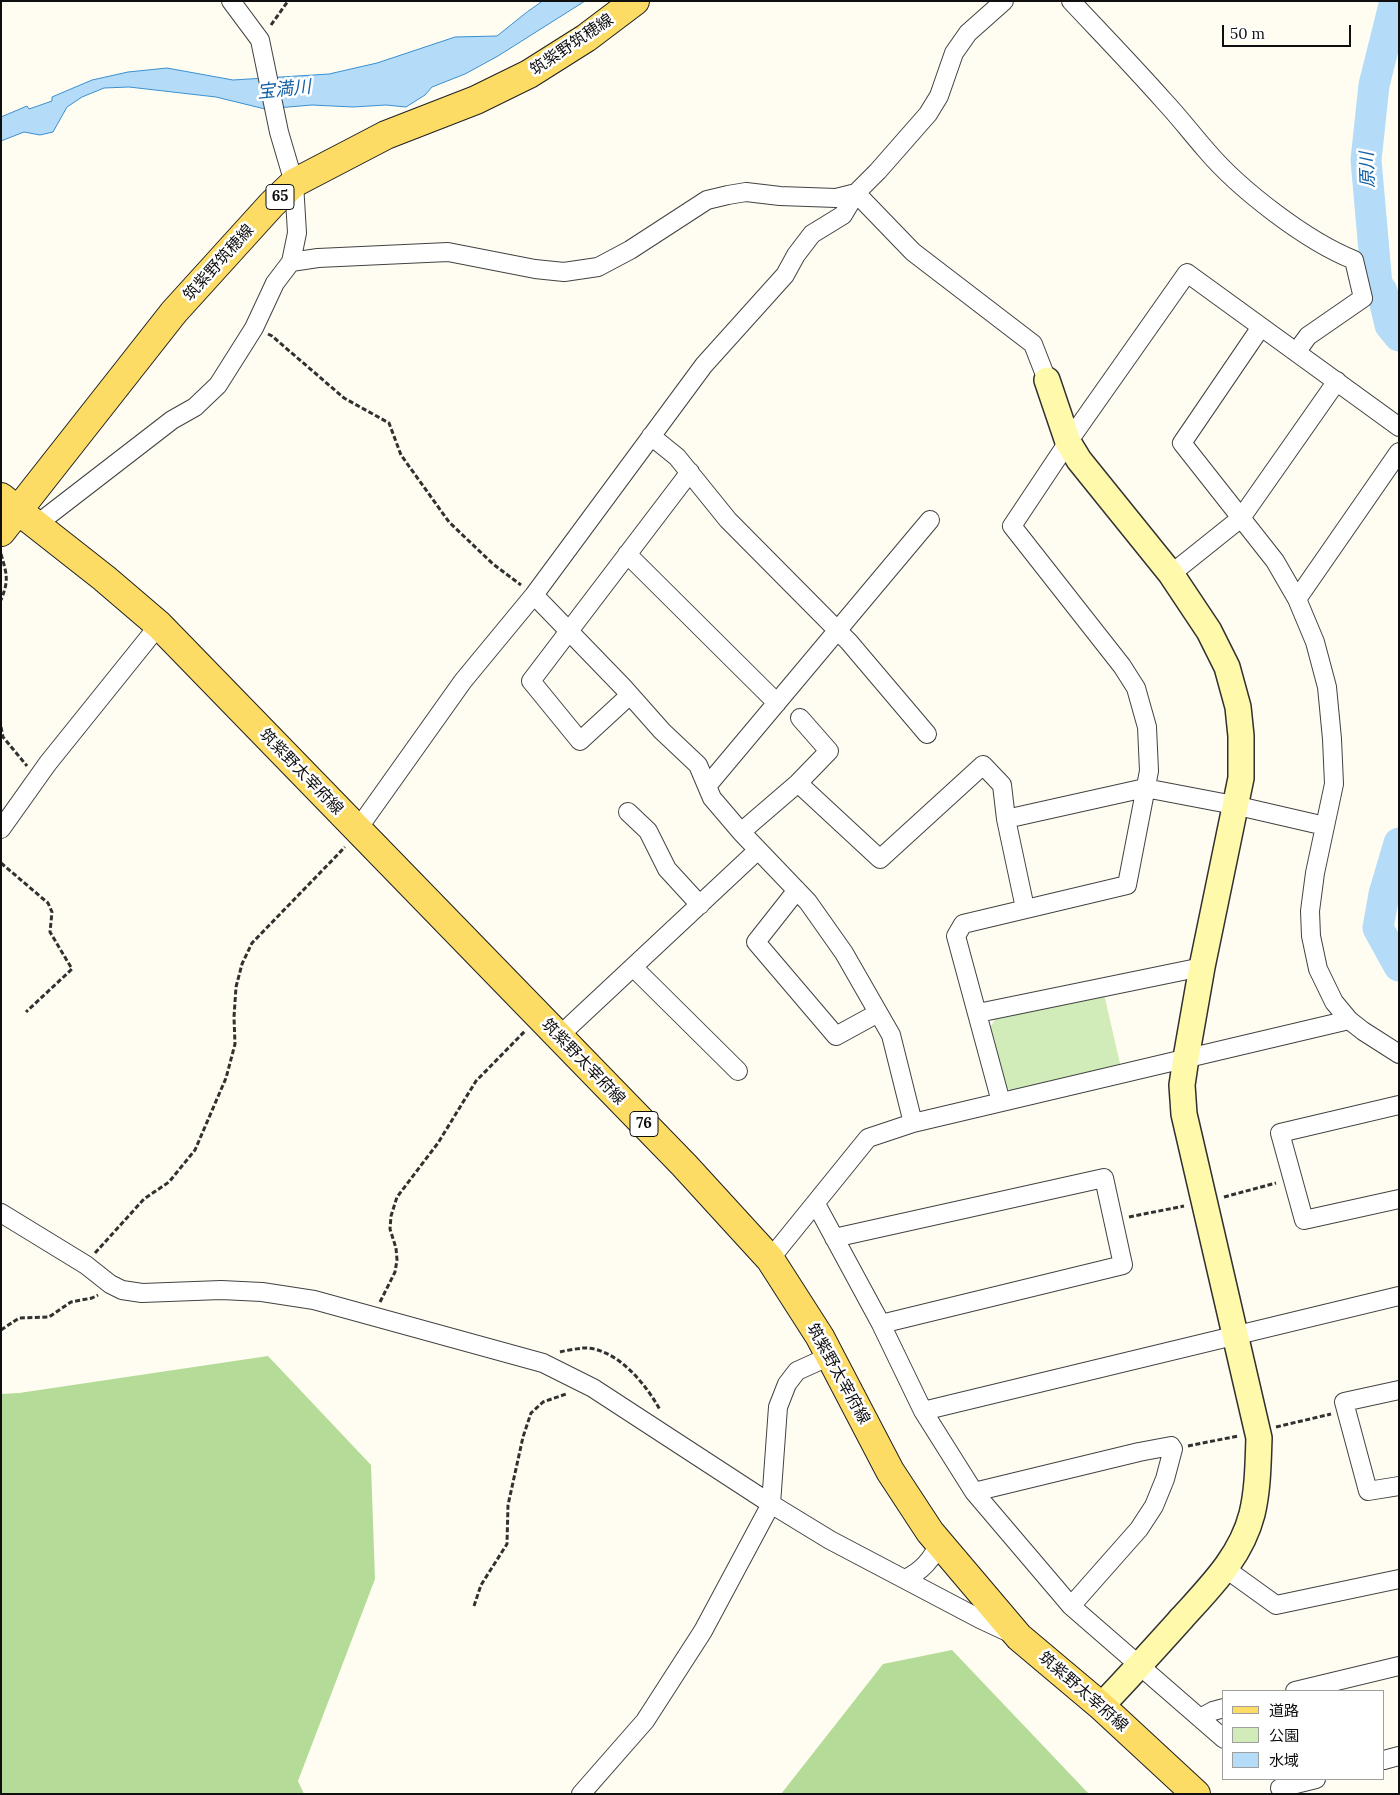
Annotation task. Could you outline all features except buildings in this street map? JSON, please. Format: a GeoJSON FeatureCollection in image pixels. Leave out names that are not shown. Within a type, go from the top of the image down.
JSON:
{"type":"FeatureCollection","features":[{"type":"Feature","properties":{"kind":"main road","name":"筑紫野筑穂線"},"geometry":{"type":"LineString","coordinates":[[1,532],[174,312],[272,204],[294,183],[386,135],[476,100],[529,74],[586,38],[635,1]]}},
{"type":"Feature","properties":{"kind":"main road","name":"筑紫野太宰府線"},"geometry":{"type":"LineString","coordinates":[[19,511],[104,578],[158,625],[684,1165],[770,1259],[820,1337],[890,1471],[930,1532],[1019,1637],[1101,1706],[1196,1794]]}},
{"type":"Feature","properties":{"kind":"street"},"geometry":{"type":"LineString","coordinates":[[19,511],[195,407],[218,385],[254,328],[275,283],[291,262],[297,234],[294,183],[279,132],[260,40],[231,1]]}},
{"type":"Feature","properties":{"kind":"street"},"geometry":{"type":"LineString","coordinates":[[357,830],[463,681],[534,595],[704,365],[785,275],[796,255],[812,234],[843,215],[856,193],[928,114],[939,96],[954,53],[968,33],[1004,1]]}},
{"type":"Feature","properties":{"kind":"street"},"geometry":{"type":"LineString","coordinates":[[1070,1],[1138,71],[1206,151],[1243,187],[1333,252],[1354,260],[1363,298],[1308,336],[1297,351]]}},
{"type":"Feature","properties":{"kind":"street"},"geometry":{"type":"LineString","coordinates":[[291,262],[318,258],[448,252],[535,269],[564,272],[598,267],[630,250],[707,200],[746,192],[780,196],[836,198],[856,193]]}},
{"type":"Feature","properties":{"kind":"street"},"geometry":{"type":"LineString","coordinates":[[856,193],[912,252],[1034,344],[1068,442],[1079,460],[1170,574],[1209,631],[1226,667],[1238,707],[1241,736],[1241,778],[1202,967],[1182,1085],[1184,1114],[1259,1438],[1258,1478],[1251,1515],[1239,1548],[1226,1569],[1140,1666],[1101,1706]]}},
{"type":"Feature","properties":{"kind":"street"},"geometry":{"type":"LineString","coordinates":[[1001,1102],[956,936],[963,924],[1127,885],[1149,771],[1147,727],[1136,688],[1122,666],[1012,526],[1068,442],[1187,273],[1297,351],[1399,427]]}},
{"type":"Feature","properties":{"kind":"street"},"geometry":{"type":"LineString","coordinates":[[1261,327],[1182,443],[1275,561],[1297,598],[1315,642],[1327,686],[1334,784],[1310,911],[1310,936],[1318,969],[1334,1002],[1349,1020],[1399,1054]]}},
{"type":"Feature","properties":{"kind":"street"},"geometry":{"type":"LineString","coordinates":[[1170,574],[1241,518],[1337,381]]}},
{"type":"Feature","properties":{"kind":"street"},"geometry":{"type":"LineString","coordinates":[[651,436],[677,457],[728,520],[849,642],[927,734]]}},
{"type":"Feature","properties":{"kind":"street"},"geometry":{"type":"LineString","coordinates":[[1297,598],[1399,452]]}},
{"type":"Feature","properties":{"kind":"street"},"geometry":{"type":"LineString","coordinates":[[630,695],[580,741],[531,681],[690,472]]}},
{"type":"Feature","properties":{"kind":"street"},"geometry":{"type":"LineString","coordinates":[[707,786],[930,520]]}},
{"type":"Feature","properties":{"kind":"street"},"geometry":{"type":"LineString","coordinates":[[627,554],[777,703]]}},
{"type":"Feature","properties":{"kind":"street"},"geometry":{"type":"LineString","coordinates":[[534,595],[662,731],[698,766],[712,798],[741,832],[808,902],[844,953],[891,1035],[913,1123]]}},
{"type":"Feature","properties":{"kind":"street"},"geometry":{"type":"LineString","coordinates":[[1,829],[39,776],[158,625]]}},
{"type":"Feature","properties":{"kind":"street"},"geometry":{"type":"LineString","coordinates":[[741,832],[798,783],[829,751],[800,718]]}},
{"type":"Feature","properties":{"kind":"street"},"geometry":{"type":"LineString","coordinates":[[798,783],[880,859],[983,765],[1002,785],[1006,819],[1025,908]]}},
{"type":"Feature","properties":{"kind":"street"},"geometry":{"type":"LineString","coordinates":[[1006,819],[1145,788],[1234,805],[1325,826]]}},
{"type":"Feature","properties":{"kind":"street"},"geometry":{"type":"LineString","coordinates":[[628,812],[648,831],[667,869],[700,905]]}},
{"type":"Feature","properties":{"kind":"street"},"geometry":{"type":"LineString","coordinates":[[558,1037],[758,850]]}},
{"type":"Feature","properties":{"kind":"street"},"geometry":{"type":"LineString","coordinates":[[797,890],[756,942],[836,1036],[878,1013]]}},
{"type":"Feature","properties":{"kind":"street"},"geometry":{"type":"LineString","coordinates":[[634,967],[738,1071]]}},
{"type":"Feature","properties":{"kind":"street"},"geometry":{"type":"LineString","coordinates":[[978,1013],[1202,967]]}},
{"type":"Feature","properties":{"kind":"street"},"geometry":{"type":"LineString","coordinates":[[770,1259],[868,1138],[913,1123],[1349,1020]]}},
{"type":"Feature","properties":{"kind":"street"},"geometry":{"type":"LineString","coordinates":[[1399,1105],[1280,1133],[1304,1220],[1399,1199]]}},
{"type":"Feature","properties":{"kind":"street"},"geometry":{"type":"LineString","coordinates":[[834,1238],[1104,1178],[1123,1265],[881,1324]]}},
{"type":"Feature","properties":{"kind":"street"},"geometry":{"type":"LineString","coordinates":[[816,1204],[881,1324],[923,1411],[974,1492],[1071,1606],[1222,1737]]}},
{"type":"Feature","properties":{"kind":"street"},"geometry":{"type":"LineString","coordinates":[[1,1213],[86,1265],[122,1290],[142,1293],[221,1290],[262,1292],[314,1300],[539,1362],[593,1388],[666,1437],[830,1540],[980,1620],[1019,1637]]}},
{"type":"Feature","properties":{"kind":"street"},"geometry":{"type":"LineString","coordinates":[[923,1411],[1235,1334],[1399,1296]]}},
{"type":"Feature","properties":{"kind":"street"},"geometry":{"type":"LineString","coordinates":[[581,1794],[645,1721],[703,1631],[771,1504],[778,1407],[787,1384],[797,1371],[830,1356]]}},
{"type":"Feature","properties":{"kind":"street"},"geometry":{"type":"LineString","coordinates":[[1399,1390],[1344,1402],[1368,1491],[1399,1486]]}},
{"type":"Feature","properties":{"kind":"street"},"geometry":{"type":"LineString","coordinates":[[974,1492],[1171,1446],[1173,1449],[1166,1480],[1149,1514],[1071,1606]]}},
{"type":"Feature","properties":{"kind":"street"},"geometry":{"type":"LineString","coordinates":[[905,1579],[916,1574],[930,1560],[939,1542]]}},
{"type":"Feature","properties":{"kind":"street"},"geometry":{"type":"LineString","coordinates":[[1226,1569],[1276,1605],[1399,1580]]}},
{"type":"Feature","properties":{"kind":"street"},"geometry":{"type":"LineString","coordinates":[[1298,1690],[1399,1666]]}},
{"type":"Feature","properties":{"kind":"street"},"geometry":{"type":"LineString","coordinates":[[1200,1718],[1222,1709]]}},
{"type":"Feature","properties":{"kind":"street"},"geometry":{"type":"LineString","coordinates":[[1385,1760],[1399,1756]]}},
{"type":"Feature","properties":{"kind":"street"},"geometry":{"type":"LineString","coordinates":[[1279,1787],[1311,1780]]}},
{"type":"Feature","properties":{"kind":"path"},"geometry":{"type":"LineString","coordinates":[[260,40],[288,1]]}},
{"type":"Feature","properties":{"kind":"path"},"geometry":{"type":"LineString","coordinates":[[254,328],[272,336],[344,398],[389,423],[402,454],[449,522],[493,564],[534,595]]}},
{"type":"Feature","properties":{"kind":"path"},"geometry":{"type":"LineString","coordinates":[[1,554],[7,585],[1,600]]}},
{"type":"Feature","properties":{"kind":"path"},"geometry":{"type":"LineString","coordinates":[[1,727],[3,737],[24,764],[39,776]]}},
{"type":"Feature","properties":{"kind":"path"},"geometry":{"type":"LineString","coordinates":[[86,1265],[100,1245],[144,1199],[169,1182],[195,1150],[226,1078],[235,1044],[236,987],[242,964],[252,943],[345,847],[357,830]]}},
{"type":"Feature","properties":{"kind":"path"},"geometry":{"type":"LineString","coordinates":[[1,863],[48,903],[52,912],[50,932],[72,969],[26,1012]]}},
{"type":"Feature","properties":{"kind":"path"},"geometry":{"type":"LineString","coordinates":[[373,1316],[395,1272],[396,1248],[390,1230],[391,1216],[397,1197],[438,1143],[476,1081],[539,1016]]}},
{"type":"Feature","properties":{"kind":"path"},"geometry":{"type":"LineString","coordinates":[[1113,1220],[1204,1202],[1292,1179]]}},
{"type":"Feature","properties":{"kind":"path"},"geometry":{"type":"LineString","coordinates":[[1,1330],[19,1318],[49,1317],[71,1302],[92,1298],[113,1285]]}},
{"type":"Feature","properties":{"kind":"path"},"geometry":{"type":"LineString","coordinates":[[539,1362],[550,1354],[585,1348],[602,1352],[615,1358],[645,1386],[665,1419],[666,1437]]}},
{"type":"Feature","properties":{"kind":"path"},"geometry":{"type":"LineString","coordinates":[[474,1606],[481,1585],[507,1544],[508,1505],[522,1437],[530,1413],[543,1402],[570,1392],[576,1380]]}},
{"type":"Feature","properties":{"kind":"path"},"geometry":{"type":"LineString","coordinates":[[1173,1449],[1257,1432],[1346,1410]]}},
{"type":"Feature","properties":{"kind":"green space"},"geometry":{"type":"Polygon","coordinates":[[[1104,994],[1121,1068],[1013,1092],[1003,1085],[989,1029],[996,1018],[1104,994]]]}},
{"type":"Feature","properties":{"kind":"green space"},"geometry":{"type":"Polygon","coordinates":[[[268,1356],[371,1465],[375,1579],[298,1781],[304,1794],[1,1794],[1,1394],[19,1393],[268,1356]]]}},
{"type":"Feature","properties":{"kind":"green space"},"geometry":{"type":"Polygon","coordinates":[[[952,1650],[1089,1794],[781,1794],[883,1664],[952,1650]]]}},
{"type":"Feature","properties":{"kind":"water","name":"宝満川"},"geometry":{"type":"Polygon","coordinates":[[[543,1],[585,1],[498,56],[465,74],[432,87],[425,95],[406,107],[386,105],[353,107],[312,105],[265,109],[216,97],[129,87],[104,88],[82,97],[67,107],[53,132],[40,135],[24,132],[1,141],[1,117],[27,106],[29,109],[52,101],[52,97],[92,80],[128,72],[167,68],[233,80],[329,74],[377,63],[455,37],[497,36],[543,1]]]}},
{"type":"Feature","properties":{"kind":"waterway","name":"原川"},"geometry":{"type":"LineString","coordinates":[[1395,1],[1374,85],[1366,160],[1377,285],[1382,291],[1390,325],[1399,336]]}},
{"type":"Feature","properties":{"kind":"waterway","name":"原川"},"geometry":{"type":"LineString","coordinates":[[1399,843],[1384,894],[1378,928],[1399,966]]}}]}
